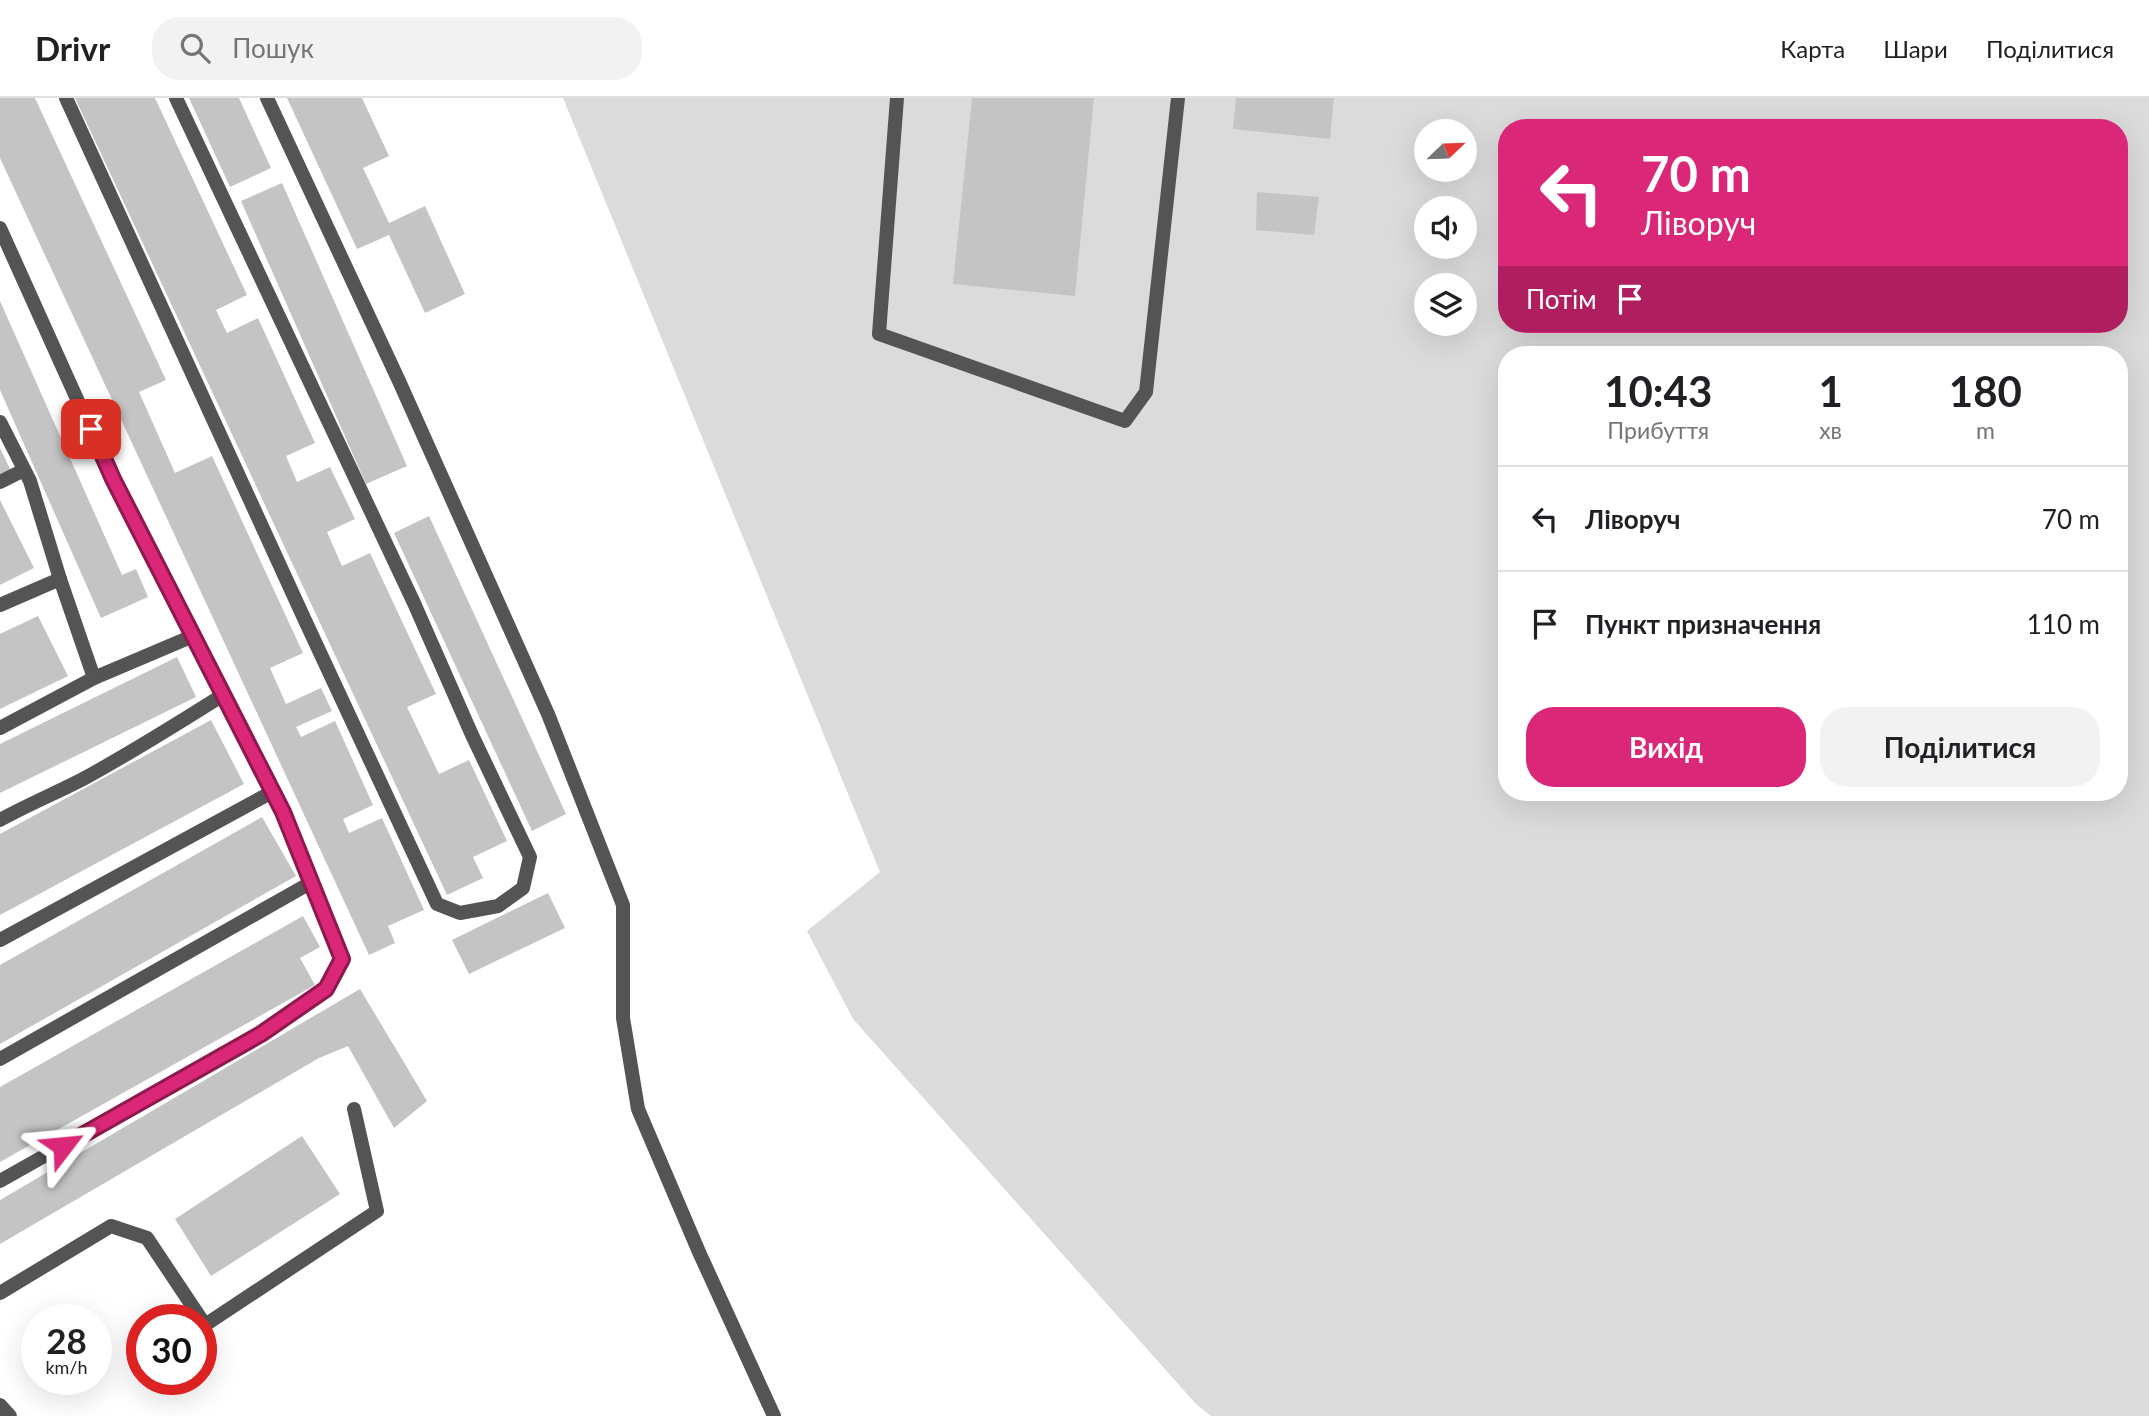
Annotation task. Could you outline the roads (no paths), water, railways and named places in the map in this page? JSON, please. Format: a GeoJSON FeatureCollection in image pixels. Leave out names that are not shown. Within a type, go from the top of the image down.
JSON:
{"type":"FeatureCollection","features":[{"type":"Feature","properties":{"kind":"street"},"geometry":{"type":"LineString","coordinates":[[66,98],[437,904],[460,913],[498,906],[523,888],[530,857],[176,98]]}},
{"type":"Feature","properties":{"kind":"street"},"geometry":{"type":"LineString","coordinates":[[267,98],[399,381],[548,714],[623,905],[623,1018],[638,1109],[699,1252],[774,1416]]}},
{"type":"Feature","properties":{"kind":"street"},"geometry":{"type":"LineString","coordinates":[[897,98],[879,334],[1125,421],[1146,391],[1178,98]]}},
{"type":"Feature","properties":{"kind":"street"},"geometry":{"type":"LineString","coordinates":[[0,228],[113,479],[272,792],[342,959],[326,989],[261,1034],[0,1181]]}},
{"type":"Feature","properties":{"kind":"street"},"geometry":{"type":"LineString","coordinates":[[0,422],[30,481],[94,678]]}},
{"type":"Feature","properties":{"kind":"street"},"geometry":{"type":"LineString","coordinates":[[0,482],[23,470]]}},
{"type":"Feature","properties":{"kind":"street"},"geometry":{"type":"LineString","coordinates":[[0,605],[60,579]]}},
{"type":"Feature","properties":{"kind":"street"},"geometry":{"type":"LineString","coordinates":[[0,728],[94,678],[193,636]]}},
{"type":"Feature","properties":{"kind":"street"},"geometry":{"type":"LineString","coordinates":[[0,820],[82,780],[223,695]]}},
{"type":"Feature","properties":{"kind":"street"},"geometry":{"type":"LineString","coordinates":[[0,940],[272,792]]}},
{"type":"Feature","properties":{"kind":"street"},"geometry":{"type":"LineString","coordinates":[[0,1059],[312,882]]}},
{"type":"Feature","properties":{"kind":"street"},"geometry":{"type":"LineString","coordinates":[[0,1293],[111,1226],[147,1238],[205,1325],[377,1210],[355,1109]]}},
{"type":"Feature","properties":{"kind":"street"},"geometry":{"type":"LineString","coordinates":[[0,1405],[10,1416]]}}]}
